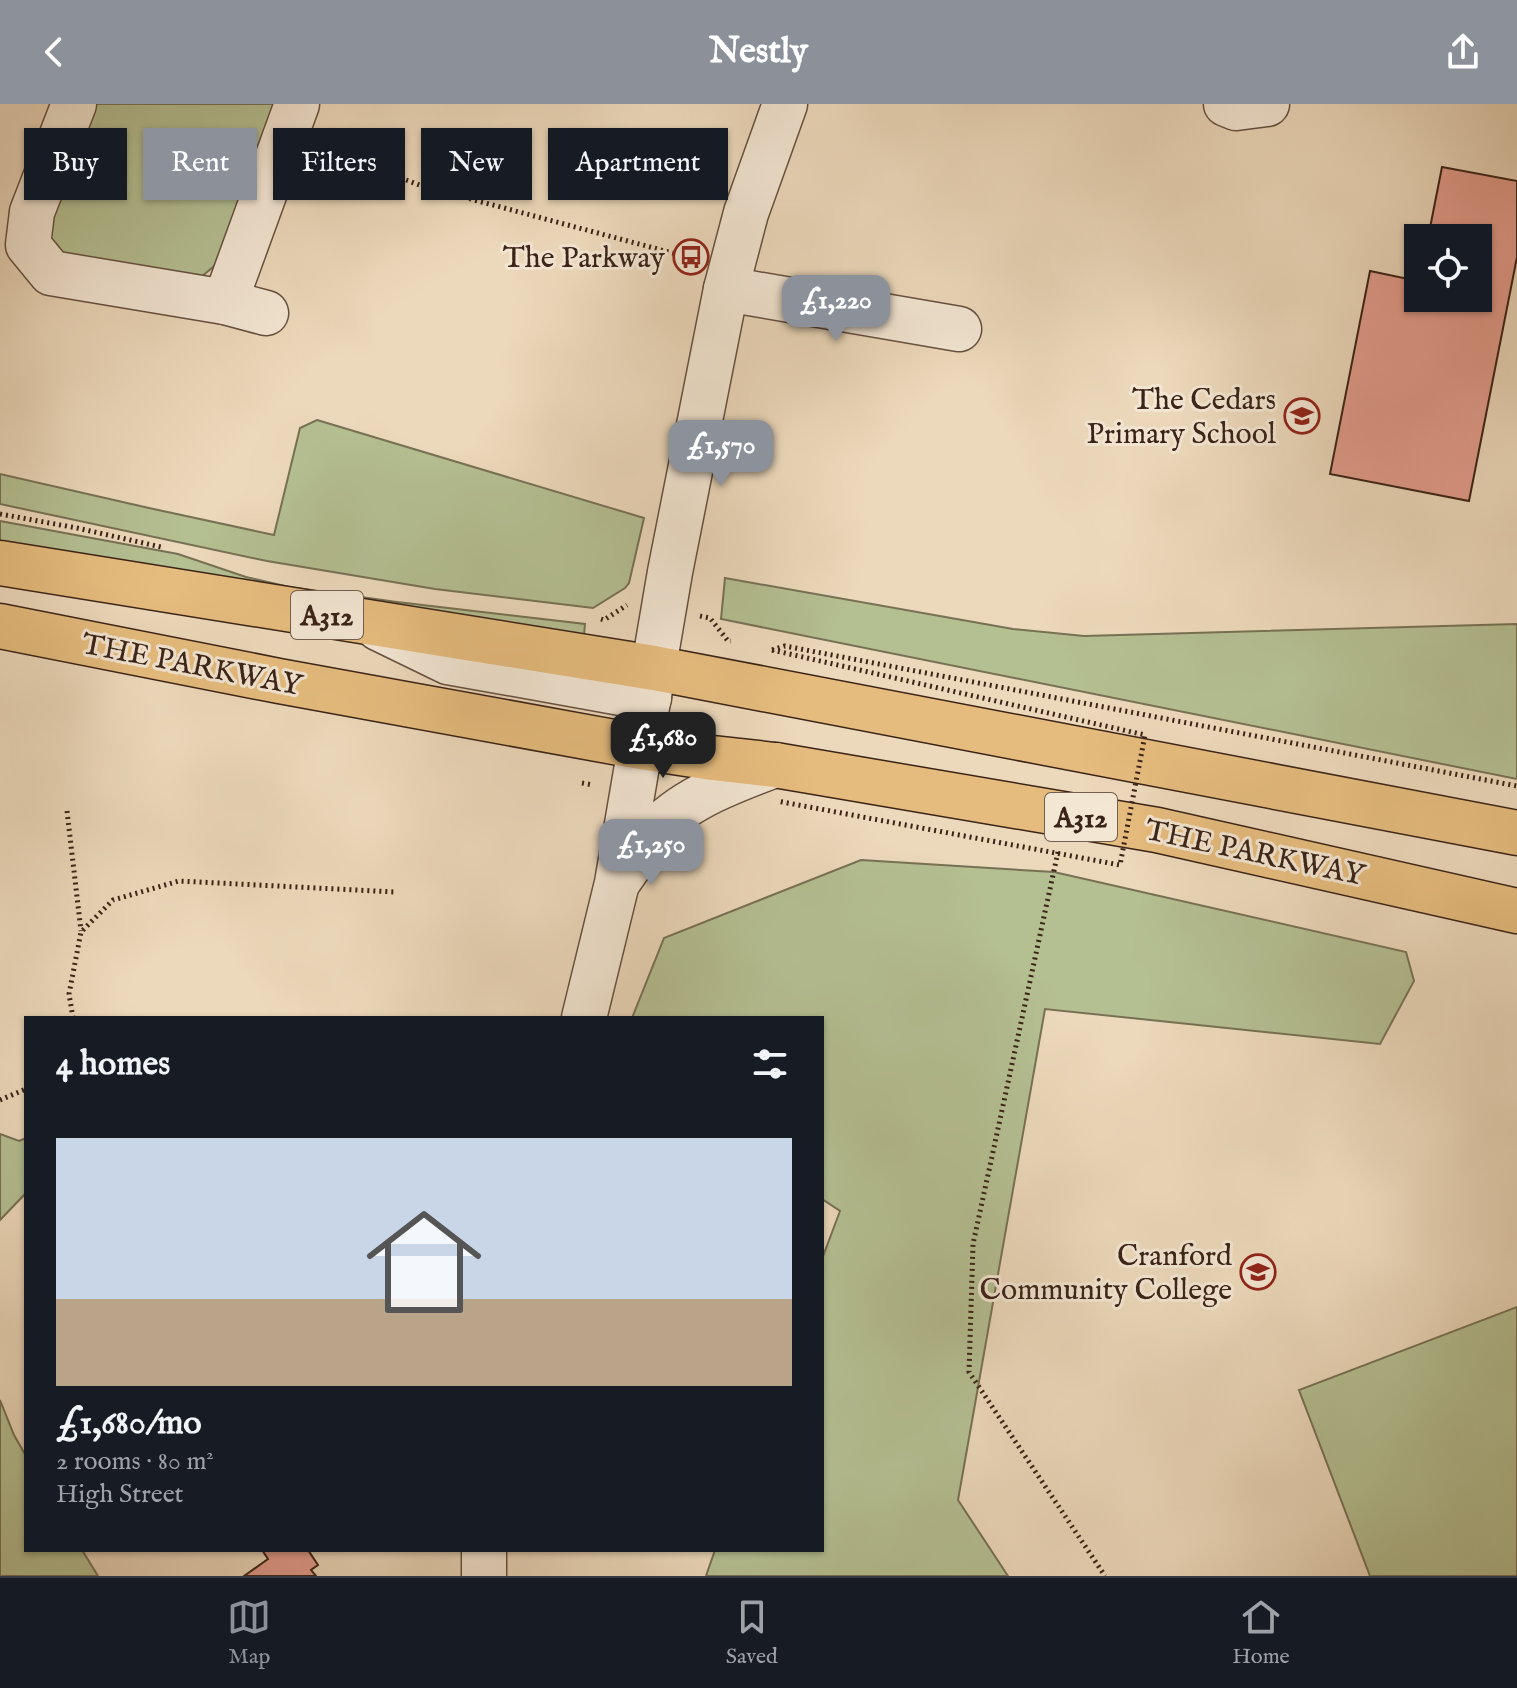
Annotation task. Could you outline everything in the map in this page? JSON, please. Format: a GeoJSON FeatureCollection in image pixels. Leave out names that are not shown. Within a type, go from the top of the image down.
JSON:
{"type":"FeatureCollection","features":[{"type":"Feature","properties":{"kind":"highway","name":"A312"},"geometry":{"type":"LineString","coordinates":[[0,563],[361,620],[652,683],[1517,833]]}},
{"type":"Feature","properties":{"kind":"highway","name":"THE PARKWAY"},"geometry":{"type":"LineString","coordinates":[[0,626],[279,681],[713,758],[776,783],[1157,830],[1517,911]]}},
{"type":"Feature","properties":{"kind":"street"},"geometry":{"type":"LineString","coordinates":[[74,104],[32,212],[28,245],[51,273],[245,308],[292,120]]}},
{"type":"Feature","properties":{"kind":"street"},"geometry":{"type":"LineString","coordinates":[[584,1016],[617,883],[670,572],[728,279],[746,213],[785,104]]}},
{"type":"Feature","properties":{"kind":"street"},"geometry":{"type":"LineString","coordinates":[[1226,104],[1236,108],[1267,104]]}},
{"type":"Feature","properties":{"kind":"street"},"geometry":{"type":"LineString","coordinates":[[728,279],[959,329]]}},
{"type":"Feature","properties":{"kind":"street"},"geometry":{"type":"LineString","coordinates":[[617,883],[658,829],[677,811],[734,780],[776,783]]}},
{"type":"Feature","properties":{"kind":"street"},"geometry":{"type":"LineString","coordinates":[[484,1552],[484,1576]]}},
{"type":"Feature","properties":{"kind":"path"},"geometry":{"type":"LineString","coordinates":[[292,120],[422,186],[728,279]]}},
{"type":"Feature","properties":{"kind":"path"},"geometry":{"type":"LineString","coordinates":[[695,615],[710,618],[728,641],[743,644]]}},
{"type":"Feature","properties":{"kind":"path"},"geometry":{"type":"LineString","coordinates":[[772,650],[785,646],[1517,786]]}},
{"type":"Feature","properties":{"kind":"path"},"geometry":{"type":"LineString","coordinates":[[758,647],[1145,735],[1120,865],[776,783]]}},
{"type":"Feature","properties":{"kind":"path"},"geometry":{"type":"LineString","coordinates":[[582,783],[593,785]]}},
{"type":"Feature","properties":{"kind":"path"},"geometry":{"type":"LineString","coordinates":[[67,811],[81,932],[69,994],[73,1016]]}},
{"type":"Feature","properties":{"kind":"path"},"geometry":{"type":"LineString","coordinates":[[1058,852],[973,1244],[969,1372],[1105,1576]]}},
{"type":"Feature","properties":{"kind":"path"},"geometry":{"type":"LineString","coordinates":[[81,932],[113,900],[179,881],[395,892]]}},
{"type":"Feature","properties":{"kind":"path"},"geometry":{"type":"LineString","coordinates":[[0,1100],[24,1090]]}},
{"type":"Feature","properties":{"kind":"green space"},"geometry":{"type":"Polygon","coordinates":[[[89,104],[283,104],[257,172],[257,128],[143,128],[143,200],[246,200],[226,252],[200,278],[55,253],[46,239],[58,200],[127,200],[127,128],[81,128],[89,104]]]}},
{"type":"Feature","properties":{"kind":"green space"},"geometry":{"type":"Polygon","coordinates":[[[317,420],[644,518],[629,583],[593,608],[435,589],[267,561],[0,504],[0,474],[274,535],[300,428],[317,420]]]}},
{"type":"Feature","properties":{"kind":"green space"},"geometry":{"type":"Polygon","coordinates":[[[0,521],[178,554],[246,577],[289,587],[585,624],[584,635],[0,554],[0,521]]]}},
{"type":"Feature","properties":{"kind":"green space"},"geometry":{"type":"Polygon","coordinates":[[[725,578],[1013,629],[1084,636],[1517,624],[1517,779],[721,619],[725,578]]]}},
{"type":"Feature","properties":{"kind":"green space"},"geometry":{"type":"Polygon","coordinates":[[[861,860],[1054,872],[1406,952],[1414,981],[1380,1044],[1045,1009],[958,1500],[1008,1576],[706,1576],[714,1552],[824,1552],[824,1254],[840,1211],[824,1200],[824,1016],[633,1016],[664,938],[861,860]]]}},
{"type":"Feature","properties":{"kind":"green space"},"geometry":{"type":"Polygon","coordinates":[[[0,1134],[19,1141],[24,1139],[24,1195],[0,1220],[0,1134]]]}},
{"type":"Feature","properties":{"kind":"green space"},"geometry":{"type":"Polygon","coordinates":[[[1517,1307],[1517,1576],[1370,1576],[1299,1390],[1517,1307]]]}},
{"type":"Feature","properties":{"kind":"green space"},"geometry":{"type":"Polygon","coordinates":[[[0,1400],[24,1452],[24,1552],[83,1552],[98,1576],[0,1576],[0,1400]]]}},
{"type":"Feature","properties":{"kind":"building"},"geometry":{"type":"Polygon","coordinates":[[[1442,167],[1517,181],[1517,257],[1469,501],[1330,474],[1370,271],[1404,278],[1404,312],[1492,312],[1492,224],[1431,224],[1442,167]]]}},
{"type":"Feature","properties":{"kind":"building"},"geometry":{"type":"Polygon","coordinates":[[[263,1552],[309,1552],[318,1565],[311,1570],[316,1576],[244,1576],[268,1559],[263,1552]]]}},
{"type":"Feature","properties":{"kind":"place","name":"The Parkway"},"geometry":{"type":"Point","coordinates":[691,257]}},
{"type":"Feature","properties":{"kind":"place","name":"The Cedars Primary School"},"geometry":{"type":"Point","coordinates":[1302,416]}},
{"type":"Feature","properties":{"kind":"place","name":"Cranford Community College"},"geometry":{"type":"Point","coordinates":[1258,1272]}}]}
